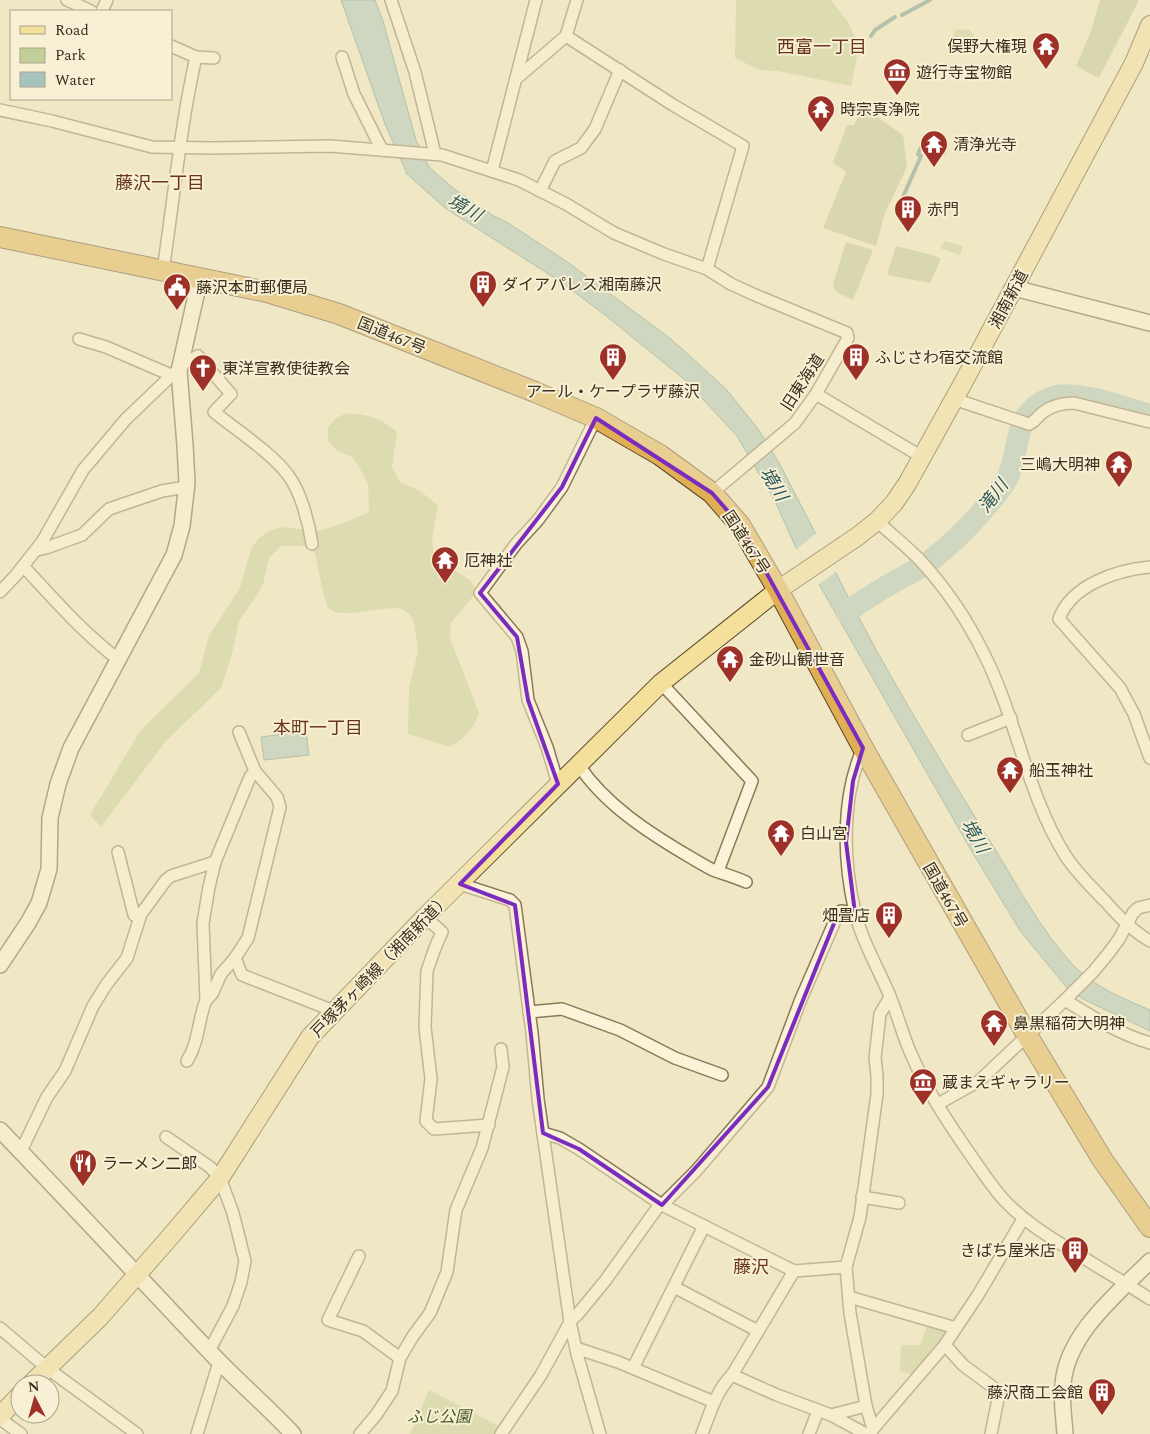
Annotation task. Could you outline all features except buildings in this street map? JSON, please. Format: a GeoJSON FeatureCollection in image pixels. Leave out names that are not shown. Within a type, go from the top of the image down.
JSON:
{"type":"FeatureCollection","features":[{"type":"Feature","properties":{"kind":"highway","name":"国道467号"},"geometry":{"type":"LineString","coordinates":[[0,237],[267,292],[339,314],[596,418],[660,455],[712,492],[740,525],[778,590],[863,748],[1027,1035],[1102,1159],[1150,1227]]}},
{"type":"Feature","properties":{"kind":"main road","name":"湘南新道"},"geometry":{"type":"LineString","coordinates":[[778,590],[836,552],[877,521],[903,490],[1134,64],[1150,25]]}},
{"type":"Feature","properties":{"kind":"main road","name":"戸塚茅ヶ崎線（湘南新道）"},"geometry":{"type":"LineString","coordinates":[[41,1374],[100,1317],[220,1178],[310,1037],[425,917],[661,683],[778,590]]}},
{"type":"Feature","properties":{"kind":"main road"},"geometry":{"type":"LineString","coordinates":[[0,1417],[10,1406]]}},
{"type":"Feature","properties":{"kind":"street"},"geometry":{"type":"LineString","coordinates":[[66,0],[89,10]]}},
{"type":"Feature","properties":{"kind":"street"},"geometry":{"type":"LineString","coordinates":[[391,0],[415,72],[429,153]]}},
{"type":"Feature","properties":{"kind":"street"},"geometry":{"type":"LineString","coordinates":[[492,171],[536,0]]}},
{"type":"Feature","properties":{"kind":"street"},"geometry":{"type":"LineString","coordinates":[[517,78],[566,36],[577,0]]}},
{"type":"Feature","properties":{"kind":"street"},"geometry":{"type":"LineString","coordinates":[[0,110],[52,121],[138,144],[168,148],[330,146],[429,153],[492,171],[540,190],[620,236],[707,269],[743,146],[566,36]]}},
{"type":"Feature","properties":{"kind":"street"},"geometry":{"type":"LineString","coordinates":[[172,46],[196,57],[214,58]]}},
{"type":"Feature","properties":{"kind":"street"},"geometry":{"type":"LineString","coordinates":[[163,270],[174,195],[178,148],[196,57]]}},
{"type":"Feature","properties":{"kind":"street"},"geometry":{"type":"LineString","coordinates":[[342,57],[354,94],[386,150]]}},
{"type":"Feature","properties":{"kind":"street"},"geometry":{"type":"LineString","coordinates":[[540,190],[555,161],[581,148],[595,129],[620,70]]}},
{"type":"Feature","properties":{"kind":"street","name":"旧東海道"},"geometry":{"type":"LineString","coordinates":[[707,269],[731,284],[754,295],[847,333],[848,338],[816,394],[795,423],[712,492]]}},
{"type":"Feature","properties":{"kind":"street"},"geometry":{"type":"LineString","coordinates":[[0,965],[39,903],[49,869],[50,818],[58,784],[71,748],[120,660],[174,555],[182,526],[186,487],[185,446],[177,370],[200,278]]}},
{"type":"Feature","properties":{"kind":"street"},"geometry":{"type":"LineString","coordinates":[[1014,288],[1150,323]]}},
{"type":"Feature","properties":{"kind":"street"},"geometry":{"type":"LineString","coordinates":[[79,339],[177,370]]}},
{"type":"Feature","properties":{"kind":"street"},"geometry":{"type":"LineString","coordinates":[[0,592],[24,566],[42,542],[83,470],[126,419],[177,370],[198,356],[231,394],[214,412],[270,456],[288,475],[301,500],[312,544]]}},
{"type":"Feature","properties":{"kind":"street"},"geometry":{"type":"LineString","coordinates":[[816,394],[922,456]]}},
{"type":"Feature","properties":{"kind":"street"},"geometry":{"type":"LineString","coordinates":[[954,399],[1024,423],[1033,423],[1040,414],[1062,403],[1074,403],[1150,422]]}},
{"type":"Feature","properties":{"kind":"street"},"geometry":{"type":"LineString","coordinates":[[558,784],[548,747],[528,700],[522,651],[517,638],[480,593],[516,544],[538,520],[562,487],[596,418]]}},
{"type":"Feature","properties":{"kind":"street"},"geometry":{"type":"LineString","coordinates":[[36,550],[82,535],[109,509],[162,491],[186,487]]}},
{"type":"Feature","properties":{"kind":"street"},"geometry":{"type":"LineString","coordinates":[[877,521],[918,558],[952,598],[981,648],[1011,718],[1045,817],[1067,858],[1127,925],[1150,941]]}},
{"type":"Feature","properties":{"kind":"street"},"geometry":{"type":"LineString","coordinates":[[24,566],[77,624],[120,660]]}},
{"type":"Feature","properties":{"kind":"street"},"geometry":{"type":"LineString","coordinates":[[1150,567],[1117,574],[1095,582],[1077,594],[1062,612],[1059,619],[1118,686],[1134,714],[1150,758]]}},
{"type":"Feature","properties":{"kind":"street"},"geometry":{"type":"LineString","coordinates":[[661,683],[752,781],[718,871]]}},
{"type":"Feature","properties":{"kind":"street"},"geometry":{"type":"LineString","coordinates":[[968,735],[1011,718]]}},
{"type":"Feature","properties":{"kind":"street"},"geometry":{"type":"LineString","coordinates":[[188,1061],[194,1049],[202,1008],[212,994],[222,974],[248,938],[280,807],[277,797],[255,771],[239,732]]}},
{"type":"Feature","properties":{"kind":"street"},"geometry":{"type":"LineString","coordinates":[[863,748],[856,764],[848,809],[846,842],[849,878],[855,913],[912,1055],[959,1139],[1004,1201],[1023,1219],[1150,1299]]}},
{"type":"Feature","properties":{"kind":"street"},"geometry":{"type":"LineString","coordinates":[[578,764],[584,774],[604,795],[673,847],[718,871],[746,882]]}},
{"type":"Feature","properties":{"kind":"street"},"geometry":{"type":"LineString","coordinates":[[206,1000],[203,923],[215,862],[250,778],[255,771]]}},
{"type":"Feature","properties":{"kind":"street"},"geometry":{"type":"LineString","coordinates":[[118,852],[134,915],[141,914]]}},
{"type":"Feature","properties":{"kind":"street"},"geometry":{"type":"LineString","coordinates":[[21,1151],[47,1097],[65,1071],[93,1006],[106,984],[127,958],[141,914],[171,876],[215,862]]}},
{"type":"Feature","properties":{"kind":"street"},"geometry":{"type":"LineString","coordinates":[[460,884],[510,900],[516,905],[538,1099],[570,1322],[576,1351],[600,1434]]}},
{"type":"Feature","properties":{"kind":"street"},"geometry":{"type":"LineString","coordinates":[[938,1104],[979,1081],[1066,1000],[1093,972],[1113,946],[1133,913],[1138,908],[1150,905]]}},
{"type":"Feature","properties":{"kind":"street"},"geometry":{"type":"LineString","coordinates":[[501,1434],[541,1375],[570,1322],[605,1281],[661,1204],[696,1171],[768,1087],[808,982],[838,914],[841,911],[855,913]]}},
{"type":"Feature","properties":{"kind":"street"},"geometry":{"type":"LineString","coordinates":[[425,917],[442,932],[434,948],[427,971],[425,1027],[430,1079],[426,1121],[434,1129],[488,1125]]}},
{"type":"Feature","properties":{"kind":"street"},"geometry":{"type":"LineString","coordinates":[[235,958],[242,975],[334,1012]]}},
{"type":"Feature","properties":{"kind":"street"},"geometry":{"type":"LineString","coordinates":[[870,1432],[846,1267],[860,1217],[877,1094],[878,1076],[875,1058],[880,1014],[890,997]]}},
{"type":"Feature","properties":{"kind":"street"},"geometry":{"type":"LineString","coordinates":[[1066,1000],[1108,1025],[1134,1038],[1150,1043]]}},
{"type":"Feature","properties":{"kind":"street"},"geometry":{"type":"LineString","coordinates":[[529,1012],[562,1009],[620,1030],[675,1058],[722,1075]]}},
{"type":"Feature","properties":{"kind":"street"},"geometry":{"type":"LineString","coordinates":[[360,1434],[392,1392],[400,1358],[430,1313],[447,1272],[456,1210],[482,1148],[503,1067],[501,1049]]}},
{"type":"Feature","properties":{"kind":"street"},"geometry":{"type":"LineString","coordinates":[[0,1130],[138,1274],[214,1357],[271,1410],[293,1434]]}},
{"type":"Feature","properties":{"kind":"street"},"geometry":{"type":"LineString","coordinates":[[543,1133],[560,1138],[579,1149],[661,1204],[794,1271],[846,1267]]}},
{"type":"Feature","properties":{"kind":"street"},"geometry":{"type":"LineString","coordinates":[[166,1137],[210,1167],[220,1178],[233,1213],[245,1261],[241,1282],[214,1357],[197,1434]]}},
{"type":"Feature","properties":{"kind":"street"},"geometry":{"type":"LineString","coordinates":[[862,1197],[899,1204]]}},
{"type":"Feature","properties":{"kind":"street"},"geometry":{"type":"LineString","coordinates":[[870,1432],[945,1345],[978,1295],[1023,1219]]}},
{"type":"Feature","properties":{"kind":"street"},"geometry":{"type":"LineString","coordinates":[[633,1368],[704,1226]]}},
{"type":"Feature","properties":{"kind":"street"},"geometry":{"type":"LineString","coordinates":[[359,1256],[328,1320],[363,1331],[400,1358]]}},
{"type":"Feature","properties":{"kind":"street"},"geometry":{"type":"LineString","coordinates":[[1065,1434],[1062,1401],[1063,1383],[1072,1350],[1082,1332],[1150,1261]]}},
{"type":"Feature","properties":{"kind":"street"},"geometry":{"type":"LineString","coordinates":[[702,1434],[723,1384],[732,1375],[794,1271]]}},
{"type":"Feature","properties":{"kind":"street"},"geometry":{"type":"LineString","coordinates":[[674,1287],[758,1331]]}},
{"type":"Feature","properties":{"kind":"street"},"geometry":{"type":"LineString","coordinates":[[849,1297],[956,1328]]}},
{"type":"Feature","properties":{"kind":"street"},"geometry":{"type":"LineString","coordinates":[[0,1328],[47,1368],[137,1434]]}},
{"type":"Feature","properties":{"kind":"street"},"geometry":{"type":"LineString","coordinates":[[945,1345],[963,1365],[998,1391],[992,1434]]}},
{"type":"Feature","properties":{"kind":"street"},"geometry":{"type":"LineString","coordinates":[[576,1351],[633,1368],[714,1402]]}},
{"type":"Feature","properties":{"kind":"street"},"geometry":{"type":"LineString","coordinates":[[732,1375],[870,1432]]}},
{"type":"Feature","properties":{"kind":"street"},"geometry":{"type":"LineString","coordinates":[[831,1416],[866,1406]]}},
{"type":"Feature","properties":{"kind":"street"},"geometry":{"type":"LineString","coordinates":[[809,1434],[818,1411]]}},
{"type":"Feature","properties":{"kind":"street"},"geometry":{"type":"LineString","coordinates":[[0,1417],[21,1434]]}},
{"type":"Feature","properties":{"kind":"highlighted area"},"geometry":{"type":"Polygon","coordinates":[[[596,418],[712,493],[740,525],[863,748],[853,781],[846,842],[855,913],[839,911],[768,1087],[662,1205],[579,1149],[543,1133],[515,905],[460,884],[558,784],[528,700],[517,637],[480,593],[562,487],[596,418]]]}},
{"type":"Feature","properties":{"kind":"green space"},"geometry":{"type":"Polygon","coordinates":[[[736,0],[831,0],[848,22],[859,46],[851,86],[778,71],[759,70],[735,58],[736,0]]]}},
{"type":"Feature","properties":{"kind":"green space"},"geometry":{"type":"Polygon","coordinates":[[[1100,0],[1139,0],[1099,78],[1076,66],[1091,31],[1100,0]]]}},
{"type":"Feature","properties":{"kind":"green space"},"geometry":{"type":"Polygon","coordinates":[[[955,30],[969,30],[974,35],[971,47],[962,45],[956,40],[953,35],[955,30]]]}},
{"type":"Feature","properties":{"kind":"green space"},"geometry":{"type":"Polygon","coordinates":[[[862,106],[903,135],[907,167],[885,213],[876,246],[823,228],[846,172],[833,162],[847,125],[854,125],[862,106]]]}},
{"type":"Feature","properties":{"kind":"green space"},"geometry":{"type":"Polygon","coordinates":[[[945,241],[963,246],[960,255],[940,248],[945,241]]]}},
{"type":"Feature","properties":{"kind":"green space"},"geometry":{"type":"Polygon","coordinates":[[[846,242],[873,250],[853,300],[836,292],[833,285],[846,242]]]}},
{"type":"Feature","properties":{"kind":"green space"},"geometry":{"type":"Polygon","coordinates":[[[896,246],[941,259],[930,283],[887,275],[896,246]]]}},
{"type":"Feature","properties":{"kind":"green space"},"geometry":{"type":"Polygon","coordinates":[[[347,413],[374,418],[397,432],[392,467],[400,482],[420,491],[438,505],[432,541],[434,553],[451,568],[470,580],[474,587],[475,594],[451,623],[450,638],[479,713],[474,724],[464,737],[450,747],[408,734],[409,688],[418,651],[414,622],[410,615],[403,609],[392,608],[337,613],[328,608],[315,554],[309,546],[281,546],[269,558],[263,584],[239,621],[232,654],[221,688],[166,741],[101,827],[90,815],[140,731],[199,673],[209,636],[240,588],[251,549],[258,539],[269,531],[280,527],[319,531],[369,512],[368,484],[359,467],[352,457],[336,450],[328,441],[328,427],[336,418],[347,413]]]}},
{"type":"Feature","properties":{"kind":"green space"},"geometry":{"type":"Polygon","coordinates":[[[928,1324],[948,1330],[935,1350],[913,1375],[900,1371],[901,1345],[920,1345],[928,1324]]]}},
{"type":"Feature","properties":{"kind":"green space","name":"ふじ公園"},"geometry":{"type":"Polygon","coordinates":[[[429,1390],[499,1426],[494,1434],[410,1434],[429,1390]]]}},
{"type":"Feature","properties":{"kind":"water","name":"境川"},"geometry":{"type":"Polygon","coordinates":[[[341,0],[375,0],[383,21],[416,140],[429,167],[453,188],[492,215],[508,223],[566,261],[671,339],[726,389],[758,429],[778,461],[888,670],[944,767],[1028,905],[1050,937],[1083,974],[1110,992],[1150,1010],[1150,1031],[1085,1000],[1068,989],[1021,932],[971,850],[812,572],[801,559],[775,501],[737,436],[684,379],[605,315],[561,282],[445,208],[407,174],[385,124],[341,0]]]}},
{"type":"Feature","properties":{"kind":"water"},"geometry":{"type":"Polygon","coordinates":[[[306,731],[309,755],[264,760],[261,737],[306,731]]]}},
{"type":"Feature","properties":{"kind":"pier"},"geometry":{"type":"Polygon","coordinates":[[[818,532],[838,570],[817,586],[795,550],[818,532]]]}},
{"type":"Feature","properties":{"kind":"waterway"},"geometry":{"type":"LineString","coordinates":[[902,15],[930,0]]}},
{"type":"Feature","properties":{"kind":"waterway"},"geometry":{"type":"LineString","coordinates":[[871,36],[875,30],[895,17]]}},
{"type":"Feature","properties":{"kind":"waterway"},"geometry":{"type":"LineString","coordinates":[[903,197],[921,156],[918,154],[923,143],[928,146]]}},
{"type":"Feature","properties":{"kind":"waterway"},"geometry":{"type":"LineString","coordinates":[[937,150],[944,153]]}},
{"type":"Feature","properties":{"kind":"waterway","name":"滝川"},"geometry":{"type":"LineString","coordinates":[[846,612],[930,561],[950,545],[977,517],[1002,487],[1009,475],[1022,426],[1027,415],[1036,405],[1050,398],[1073,395],[1100,400],[1150,415]]}},
{"type":"Feature","properties":{"kind":"place","name":"俣野大権現"},"geometry":{"type":"Point","coordinates":[1046,70]}},
{"type":"Feature","properties":{"kind":"place","name":"遊行寺宝物館"},"geometry":{"type":"Point","coordinates":[897,96]}},
{"type":"Feature","properties":{"kind":"place","name":"時宗真浄院"},"geometry":{"type":"Point","coordinates":[821,133]}},
{"type":"Feature","properties":{"kind":"place","name":"清浄光寺"},"geometry":{"type":"Point","coordinates":[934,168]}},
{"type":"Feature","properties":{"kind":"place","name":"赤門"},"geometry":{"type":"Point","coordinates":[908,233]}},
{"type":"Feature","properties":{"kind":"place","name":"ダイアパレス湘南藤沢"},"geometry":{"type":"Point","coordinates":[483,308]}},
{"type":"Feature","properties":{"kind":"place","name":"藤沢本町郵便局"},"geometry":{"type":"Point","coordinates":[177,311]}},
{"type":"Feature","properties":{"kind":"place","name":"アール・ケープラザ藤沢"},"geometry":{"type":"Point","coordinates":[613,381]}},
{"type":"Feature","properties":{"kind":"place","name":"ふじさわ宿交流館"},"geometry":{"type":"Point","coordinates":[856,381]}},
{"type":"Feature","properties":{"kind":"place","name":"東洋宣教使徒教会"},"geometry":{"type":"Point","coordinates":[203,392]}},
{"type":"Feature","properties":{"kind":"place","name":"三嶋大明神"},"geometry":{"type":"Point","coordinates":[1119,488]}},
{"type":"Feature","properties":{"kind":"place","name":"厄神社"},"geometry":{"type":"Point","coordinates":[445,584]}},
{"type":"Feature","properties":{"kind":"place","name":"金砂山観世音"},"geometry":{"type":"Point","coordinates":[730,683]}},
{"type":"Feature","properties":{"kind":"place","name":"船玉神社"},"geometry":{"type":"Point","coordinates":[1010,794]}},
{"type":"Feature","properties":{"kind":"place","name":"白山宮"},"geometry":{"type":"Point","coordinates":[781,857]}},
{"type":"Feature","properties":{"kind":"place","name":"畑畳店"},"geometry":{"type":"Point","coordinates":[889,939]}},
{"type":"Feature","properties":{"kind":"place","name":"鼻黒稲荷大明神"},"geometry":{"type":"Point","coordinates":[994,1047]}},
{"type":"Feature","properties":{"kind":"place","name":"蔵まえギャラリー"},"geometry":{"type":"Point","coordinates":[923,1106]}},
{"type":"Feature","properties":{"kind":"place","name":"ラーメン二郎"},"geometry":{"type":"Point","coordinates":[83,1187]}},
{"type":"Feature","properties":{"kind":"place","name":"きばち屋米店"},"geometry":{"type":"Point","coordinates":[1075,1274]}},
{"type":"Feature","properties":{"kind":"place","name":"藤沢商工会館"},"geometry":{"type":"Point","coordinates":[1102,1416]}},
{"type":"Feature","properties":{"kind":"district","name":"西富一丁目"},"geometry":{"type":"Point","coordinates":[822,47]}},
{"type":"Feature","properties":{"kind":"district","name":"藤沢一丁目"},"geometry":{"type":"Point","coordinates":[160,183]}},
{"type":"Feature","properties":{"kind":"district","name":"本町一丁目"},"geometry":{"type":"Point","coordinates":[318,728]}},
{"type":"Feature","properties":{"kind":"district","name":"藤沢"},"geometry":{"type":"Point","coordinates":[751,1267]}}]}
